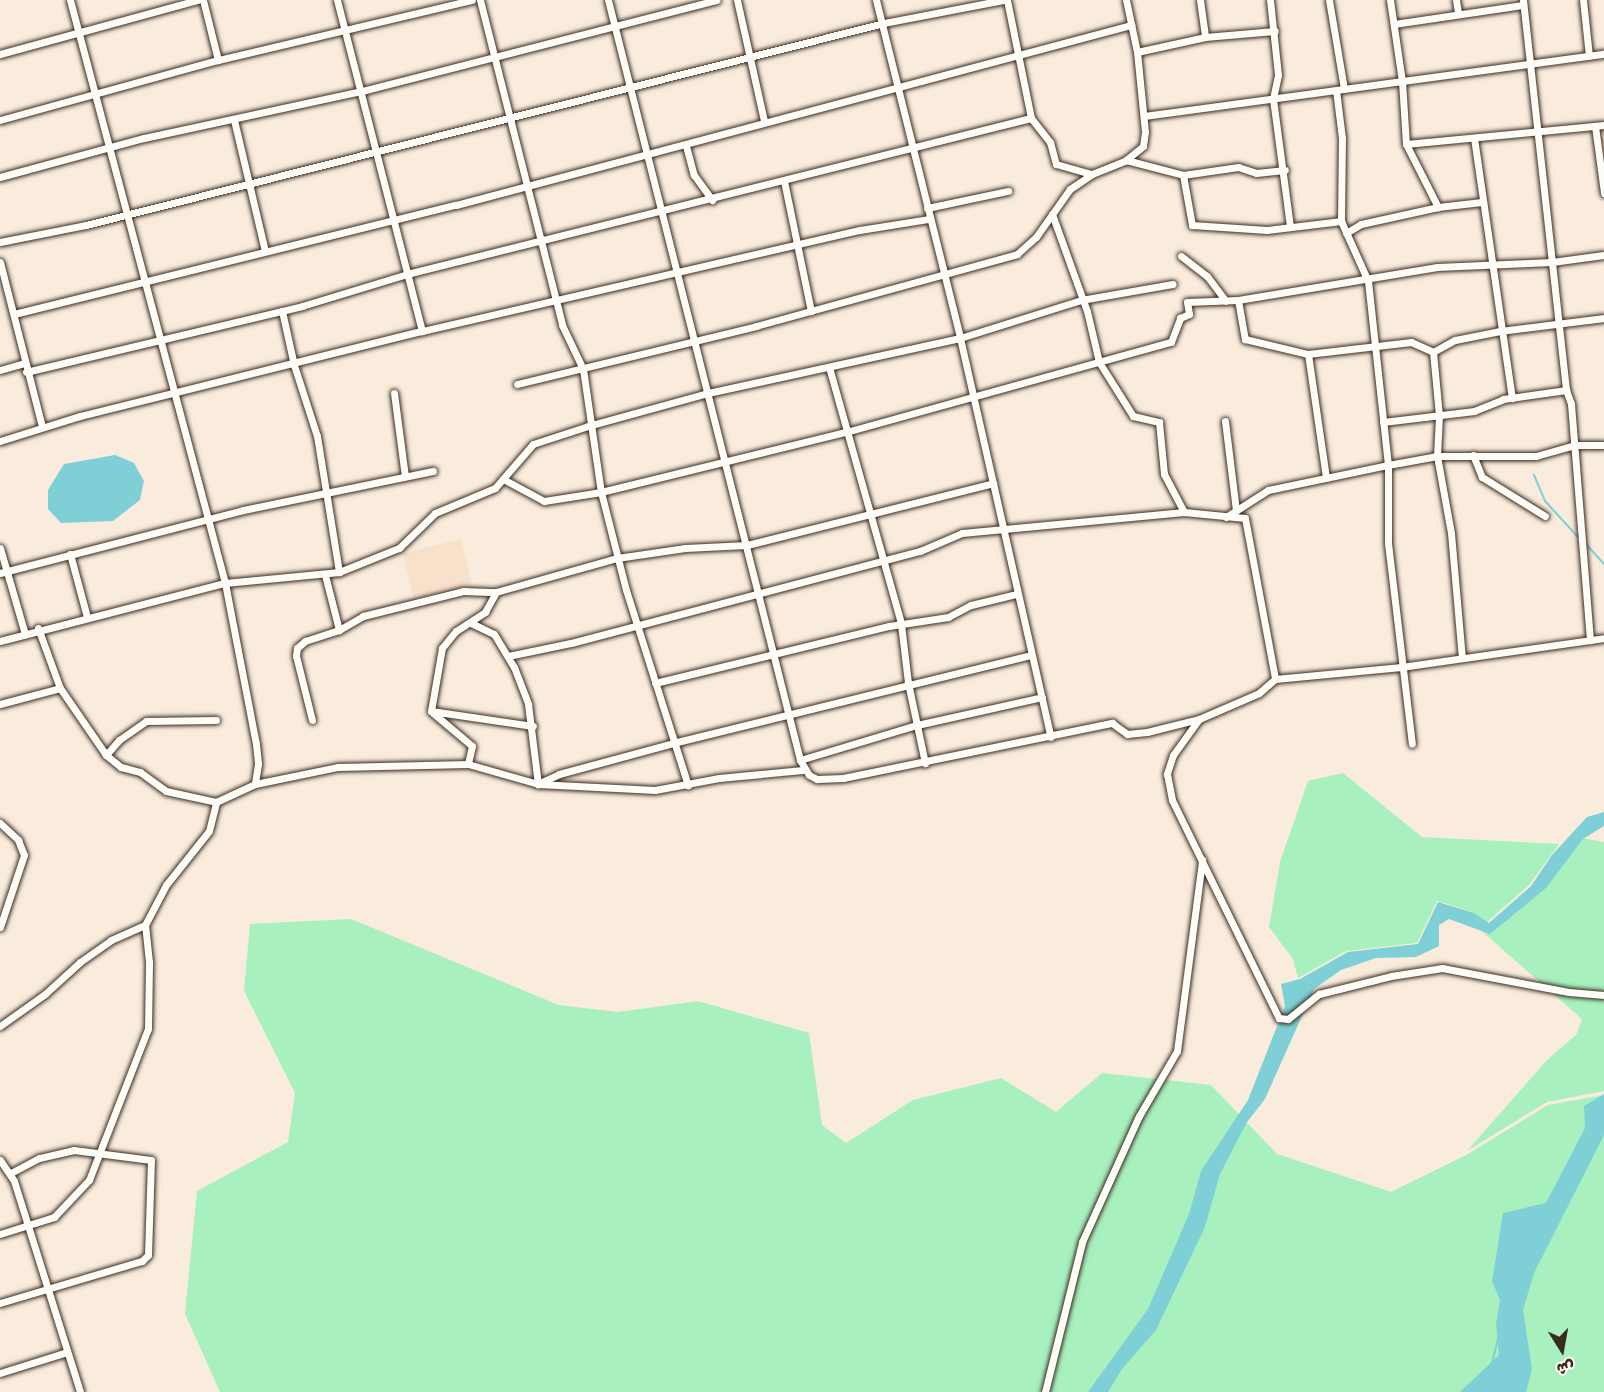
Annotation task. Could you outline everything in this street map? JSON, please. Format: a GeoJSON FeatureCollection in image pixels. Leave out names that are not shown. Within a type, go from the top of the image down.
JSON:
{"type":"FeatureCollection","features":[{"type":"Feature","properties":{"kind":"street"},"geometry":{"type":"LineString","coordinates":[[70,0],[111,148],[142,280],[225,583],[256,744],[258,764],[255,784]]}},
{"type":"Feature","properties":{"kind":"street"},"geometry":{"type":"LineString","coordinates":[[0,54],[198,0]]}},
{"type":"Feature","properties":{"kind":"street"},"geometry":{"type":"LineString","coordinates":[[203,0],[218,60]]}},
{"type":"Feature","properties":{"kind":"street"},"geometry":{"type":"LineString","coordinates":[[337,0],[422,331]]}},
{"type":"Feature","properties":{"kind":"street"},"geometry":{"type":"LineString","coordinates":[[0,120],[218,60],[472,0]]}},
{"type":"Feature","properties":{"kind":"street"},"geometry":{"type":"LineString","coordinates":[[480,0],[562,325],[584,369],[601,492],[617,558],[635,625],[677,742],[688,785]]}},
{"type":"Feature","properties":{"kind":"street"},"geometry":{"type":"LineString","coordinates":[[608,0],[664,213],[692,342],[708,393],[803,770]]}},
{"type":"Feature","properties":{"kind":"street"},"geometry":{"type":"LineString","coordinates":[[0,177],[111,148],[362,91],[493,55],[716,0]]}},
{"type":"Feature","properties":{"kind":"street"},"geometry":{"type":"LineString","coordinates":[[737,0],[764,121]]}},
{"type":"Feature","properties":{"kind":"street"},"geometry":{"type":"LineString","coordinates":[[876,0],[884,23],[929,219],[960,338],[1016,594],[1051,737]]}},
{"type":"Feature","properties":{"kind":"street"},"geometry":{"type":"LineString","coordinates":[[0,242],[127,214],[375,150],[749,60],[884,23],[1006,0],[1020,56],[1031,118],[1050,142],[1056,164],[1092,174]]}},
{"type":"Feature","properties":{"kind":"street"},"geometry":{"type":"LineString","coordinates":[[517,384],[692,342],[1017,254],[1036,237],[1070,189],[1092,174],[1126,160],[1143,146],[1144,116],[1137,52],[1126,0]]}},
{"type":"Feature","properties":{"kind":"street"},"geometry":{"type":"LineString","coordinates":[[1200,0],[1205,37]]}},
{"type":"Feature","properties":{"kind":"street"},"geometry":{"type":"LineString","coordinates":[[1270,0],[1278,75],[1273,99],[1285,170],[1290,227]]}},
{"type":"Feature","properties":{"kind":"street"},"geometry":{"type":"LineString","coordinates":[[1329,0],[1340,89],[1341,221],[1368,281],[1388,465],[1388,543],[1401,668],[1412,744]]}},
{"type":"Feature","properties":{"kind":"street"},"geometry":{"type":"LineString","coordinates":[[1390,0],[1402,81],[1406,144],[1438,207]]}},
{"type":"Feature","properties":{"kind":"street"},"geometry":{"type":"LineString","coordinates":[[1456,0],[1458,12]]}},
{"type":"Feature","properties":{"kind":"street"},"geometry":{"type":"LineString","coordinates":[[1583,0],[1589,56]]}},
{"type":"Feature","properties":{"kind":"street"},"geometry":{"type":"LineString","coordinates":[[1394,24],[1523,2],[1558,323],[1566,390],[1571,404],[1590,640]]}},
{"type":"Feature","properties":{"kind":"street"},"geometry":{"type":"LineString","coordinates":[[14,314],[142,280],[686,146],[764,121],[898,87],[971,65],[1020,56],[1131,25]]}},
{"type":"Feature","properties":{"kind":"street"},"geometry":{"type":"LineString","coordinates":[[1137,52],[1205,37],[1275,32]]}},
{"type":"Feature","properties":{"kind":"street"},"geometry":{"type":"LineString","coordinates":[[1144,116],[1604,54]]}},
{"type":"Feature","properties":{"kind":"street"},"geometry":{"type":"LineString","coordinates":[[26,372],[159,338],[282,311],[407,274],[664,213],[1031,118]]}},
{"type":"Feature","properties":{"kind":"street"},"geometry":{"type":"LineString","coordinates":[[234,120],[247,184],[265,251]]}},
{"type":"Feature","properties":{"kind":"street"},"geometry":{"type":"LineString","coordinates":[[1406,144],[1604,125]]}},
{"type":"Feature","properties":{"kind":"street"},"geometry":{"type":"LineString","coordinates":[[1595,126],[1604,192]]}},
{"type":"Feature","properties":{"kind":"street"},"geometry":{"type":"LineString","coordinates":[[1474,138],[1490,265],[1512,398]]}},
{"type":"Feature","properties":{"kind":"street"},"geometry":{"type":"LineString","coordinates":[[686,146],[694,174],[712,200]]}},
{"type":"Feature","properties":{"kind":"street"},"geometry":{"type":"LineString","coordinates":[[1126,160],[1183,175],[1238,166],[1256,173],[1285,170]]}},
{"type":"Feature","properties":{"kind":"street"},"geometry":{"type":"LineString","coordinates":[[1183,175],[1192,225],[1268,230],[1341,221]]}},
{"type":"Feature","properties":{"kind":"street"},"geometry":{"type":"LineString","coordinates":[[784,181],[811,311]]}},
{"type":"Feature","properties":{"kind":"street"},"geometry":{"type":"LineString","coordinates":[[927,208],[1008,191]]}},
{"type":"Feature","properties":{"kind":"street"},"geometry":{"type":"LineString","coordinates":[[1346,233],[1361,224],[1438,207],[1482,202]]}},
{"type":"Feature","properties":{"kind":"street"},"geometry":{"type":"LineString","coordinates":[[1053,214],[1081,300],[1087,311],[1099,362],[1133,416],[1159,422],[1164,474],[1184,512]]}},
{"type":"Feature","properties":{"kind":"street"},"geometry":{"type":"LineString","coordinates":[[0,441],[42,427],[422,331],[677,276],[797,246],[929,219]]}},
{"type":"Feature","properties":{"kind":"street"},"geometry":{"type":"LineString","coordinates":[[503,479],[544,501],[601,492],[724,460],[846,432],[973,394],[1171,342],[1180,318],[1189,314],[1187,302],[1238,300],[1368,281],[1437,267],[1552,262],[1604,255]]}},
{"type":"Feature","properties":{"kind":"street"},"geometry":{"type":"LineString","coordinates":[[1181,256],[1208,276],[1226,301]]}},
{"type":"Feature","properties":{"kind":"street"},"geometry":{"type":"LineString","coordinates":[[0,262],[26,372],[42,427]]}},
{"type":"Feature","properties":{"kind":"street"},"geometry":{"type":"LineString","coordinates":[[0,641],[38,628],[225,583],[339,572],[399,548],[435,513],[495,488],[533,444],[593,425],[708,393],[960,338],[1081,300],[1173,284]]}},
{"type":"Feature","properties":{"kind":"street"},"geometry":{"type":"LineString","coordinates":[[1238,300],[1245,339],[1308,354],[1411,342],[1433,352]]}},
{"type":"Feature","properties":{"kind":"street"},"geometry":{"type":"LineString","coordinates":[[282,311],[294,365],[317,436],[324,495],[339,572]]}},
{"type":"Feature","properties":{"kind":"street"},"geometry":{"type":"LineString","coordinates":[[1433,352],[1455,340],[1500,331],[1604,318]]}},
{"type":"Feature","properties":{"kind":"street"},"geometry":{"type":"LineString","coordinates":[[1433,352],[1439,416],[1437,456],[1451,533],[1462,658]]}},
{"type":"Feature","properties":{"kind":"street"},"geometry":{"type":"LineString","coordinates":[[1308,354],[1326,478]]}},
{"type":"Feature","properties":{"kind":"street"},"geometry":{"type":"LineString","coordinates":[[0,370],[25,363]]}},
{"type":"Feature","properties":{"kind":"street"},"geometry":{"type":"LineString","coordinates":[[829,368],[901,624],[908,683],[925,763]]}},
{"type":"Feature","properties":{"kind":"street"},"geometry":{"type":"LineString","coordinates":[[1383,422],[1474,411],[1512,398],[1566,390]]}},
{"type":"Feature","properties":{"kind":"street"},"geometry":{"type":"LineString","coordinates":[[394,393],[405,476]]}},
{"type":"Feature","properties":{"kind":"street"},"geometry":{"type":"LineString","coordinates":[[1225,421],[1236,510]]}},
{"type":"Feature","properties":{"kind":"street"},"geometry":{"type":"LineString","coordinates":[[1226,517],[1268,490],[1388,465],[1437,456],[1536,456],[1575,446],[1604,445]]}},
{"type":"Feature","properties":{"kind":"street"},"geometry":{"type":"LineString","coordinates":[[1473,455],[1482,477],[1545,516]]}},
{"type":"Feature","properties":{"kind":"street"},"geometry":{"type":"LineString","coordinates":[[4,572],[206,519],[433,471]]}},
{"type":"Feature","properties":{"kind":"street"},"geometry":{"type":"LineString","coordinates":[[312,720],[297,648],[339,630],[363,616],[463,591],[496,592],[617,558],[685,548],[747,545],[871,517],[993,483]]}},
{"type":"Feature","properties":{"kind":"street"},"geometry":{"type":"LineString","coordinates":[[508,656],[635,625],[757,591],[885,561],[920,551],[962,533],[1184,512],[1245,518],[1275,679]]}},
{"type":"Feature","properties":{"kind":"street"},"geometry":{"type":"LineString","coordinates":[[0,548],[4,572],[25,634]]}},
{"type":"Feature","properties":{"kind":"street"},"geometry":{"type":"LineString","coordinates":[[70,554],[87,617]]}},
{"type":"Feature","properties":{"kind":"street"},"geometry":{"type":"LineString","coordinates":[[325,575],[339,630]]}},
{"type":"Feature","properties":{"kind":"street"},"geometry":{"type":"LineString","coordinates":[[431,711],[442,648],[447,639],[485,612],[496,592]]}},
{"type":"Feature","properties":{"kind":"street"},"geometry":{"type":"LineString","coordinates":[[655,683],[901,624],[948,617],[971,605],[1016,594]]}},
{"type":"Feature","properties":{"kind":"street"},"geometry":{"type":"LineString","coordinates":[[471,623],[494,634],[508,656],[528,704],[538,784]]}},
{"type":"Feature","properties":{"kind":"street"},"geometry":{"type":"LineString","coordinates":[[38,628],[60,688],[106,755],[121,767],[140,772],[166,791],[216,802],[255,784],[338,767],[468,764],[538,784],[655,790],[719,778],[803,770],[817,779],[829,780],[925,763],[1112,723],[1127,734],[1199,719],[1260,693],[1275,679],[1401,668],[1604,638]]}},
{"type":"Feature","properties":{"kind":"street"},"geometry":{"type":"LineString","coordinates":[[538,784],[559,774],[677,742],[908,683],[1031,655]]}},
{"type":"Feature","properties":{"kind":"street"},"geometry":{"type":"LineString","coordinates":[[0,704],[60,688]]}},
{"type":"Feature","properties":{"kind":"street"},"geometry":{"type":"LineString","coordinates":[[800,760],[917,725],[1042,697]]}},
{"type":"Feature","properties":{"kind":"street"},"geometry":{"type":"LineString","coordinates":[[431,711],[472,746],[468,764]]}},
{"type":"Feature","properties":{"kind":"street"},"geometry":{"type":"LineString","coordinates":[[431,711],[532,726]]}},
{"type":"Feature","properties":{"kind":"street"},"geometry":{"type":"LineString","coordinates":[[1199,719],[1173,755],[1167,774],[1172,800],[1268,996],[1284,1019],[1319,994],[1391,976],[1443,968],[1604,995]]}},
{"type":"Feature","properties":{"kind":"street"},"geometry":{"type":"LineString","coordinates":[[106,755],[119,740],[146,721],[216,720]]}},
{"type":"Feature","properties":{"kind":"street"},"geometry":{"type":"LineString","coordinates":[[0,1234],[54,1217],[89,1180],[148,1029],[150,962],[145,925],[166,885],[208,831],[216,802]]}},
{"type":"Feature","properties":{"kind":"street"},"geometry":{"type":"LineString","coordinates":[[0,823],[18,840],[24,855],[0,927]]}},
{"type":"Feature","properties":{"kind":"street"},"geometry":{"type":"LineString","coordinates":[[1045,1392],[1082,1242],[1139,1116],[1178,1051],[1202,860]]}},
{"type":"Feature","properties":{"kind":"street"},"geometry":{"type":"LineString","coordinates":[[0,1026],[104,945],[145,925]]}},
{"type":"Feature","properties":{"kind":"street"},"geometry":{"type":"LineString","coordinates":[[0,1303],[147,1258],[151,1160],[74,1150],[50,1154],[10,1173]]}},
{"type":"Feature","properties":{"kind":"street"},"geometry":{"type":"LineString","coordinates":[[0,1160],[10,1173],[28,1224],[80,1392]]}},
{"type":"Feature","properties":{"kind":"street"},"geometry":{"type":"LineString","coordinates":[[0,1373],[67,1352]]}},
{"type":"Feature","properties":{"kind":"shaded area"},"geometry":{"type":"Polygon","coordinates":[[[461,539],[472,584],[414,598],[403,554],[461,539]]]}},
{"type":"Feature","properties":{"kind":"green space"},"geometry":{"type":"Polygon","coordinates":[[[1343,773],[1422,837],[1559,844],[1529,885],[1487,922],[1472,912],[1437,901],[1417,943],[1346,951],[1298,978],[1293,959],[1269,927],[1280,862],[1308,781],[1343,773]]]}},
{"type":"Feature","properties":{"kind":"green space"},"geometry":{"type":"Polygon","coordinates":[[[1583,838],[1604,842],[1604,1091],[1547,1102],[1467,1151],[1547,1060],[1577,1034],[1582,1019],[1477,927],[1490,932],[1583,838]]]}},
{"type":"Feature","properties":{"kind":"green space"},"geometry":{"type":"Polygon","coordinates":[[[351,919],[559,1005],[618,1012],[698,1001],[809,1033],[822,1125],[846,1143],[913,1100],[1001,1078],[1056,1112],[1102,1073],[1211,1085],[1277,1154],[1391,1192],[1468,1154],[1548,1105],[1604,1095],[1604,1392],[220,1392],[185,1314],[197,1191],[288,1142],[295,1093],[244,991],[250,924],[351,919]]]}},
{"type":"Feature","properties":{"kind":"water"},"geometry":{"type":"Polygon","coordinates":[[[115,455],[134,463],[144,481],[140,500],[113,521],[61,523],[48,509],[48,490],[64,464],[115,455]]]}},
{"type":"Feature","properties":{"kind":"water"},"geometry":{"type":"Polygon","coordinates":[[[1604,812],[1604,826],[1583,839],[1546,888],[1490,934],[1449,919],[1439,925],[1439,946],[1416,957],[1376,958],[1341,970],[1314,989],[1265,1099],[1247,1122],[1220,1174],[1205,1227],[1156,1330],[1122,1369],[1108,1392],[1088,1392],[1148,1309],[1189,1214],[1201,1171],[1248,1100],[1285,1006],[1281,984],[1300,979],[1348,952],[1418,944],[1438,902],[1474,913],[1489,923],[1531,886],[1552,855],[1587,817],[1604,812]]]}},
{"type":"Feature","properties":{"kind":"water"},"geometry":{"type":"Polygon","coordinates":[[[1604,1094],[1604,1135],[1534,1273],[1523,1310],[1532,1369],[1526,1392],[1460,1392],[1499,1355],[1496,1324],[1500,1300],[1492,1281],[1503,1213],[1546,1203],[1585,1128],[1584,1106],[1604,1094]]]}},
{"type":"Feature","properties":{"kind":"waterway"},"geometry":{"type":"LineString","coordinates":[[1534,475],[1545,501],[1578,537]]}},
{"type":"Feature","properties":{"kind":"waterway"},"geometry":{"type":"LineString","coordinates":[[1585,543],[1604,564]]}},
{"type":"Feature","properties":{"kind":"waterway"},"geometry":{"type":"LineString","coordinates":[[1492,1363],[1498,1339]]}}]}
